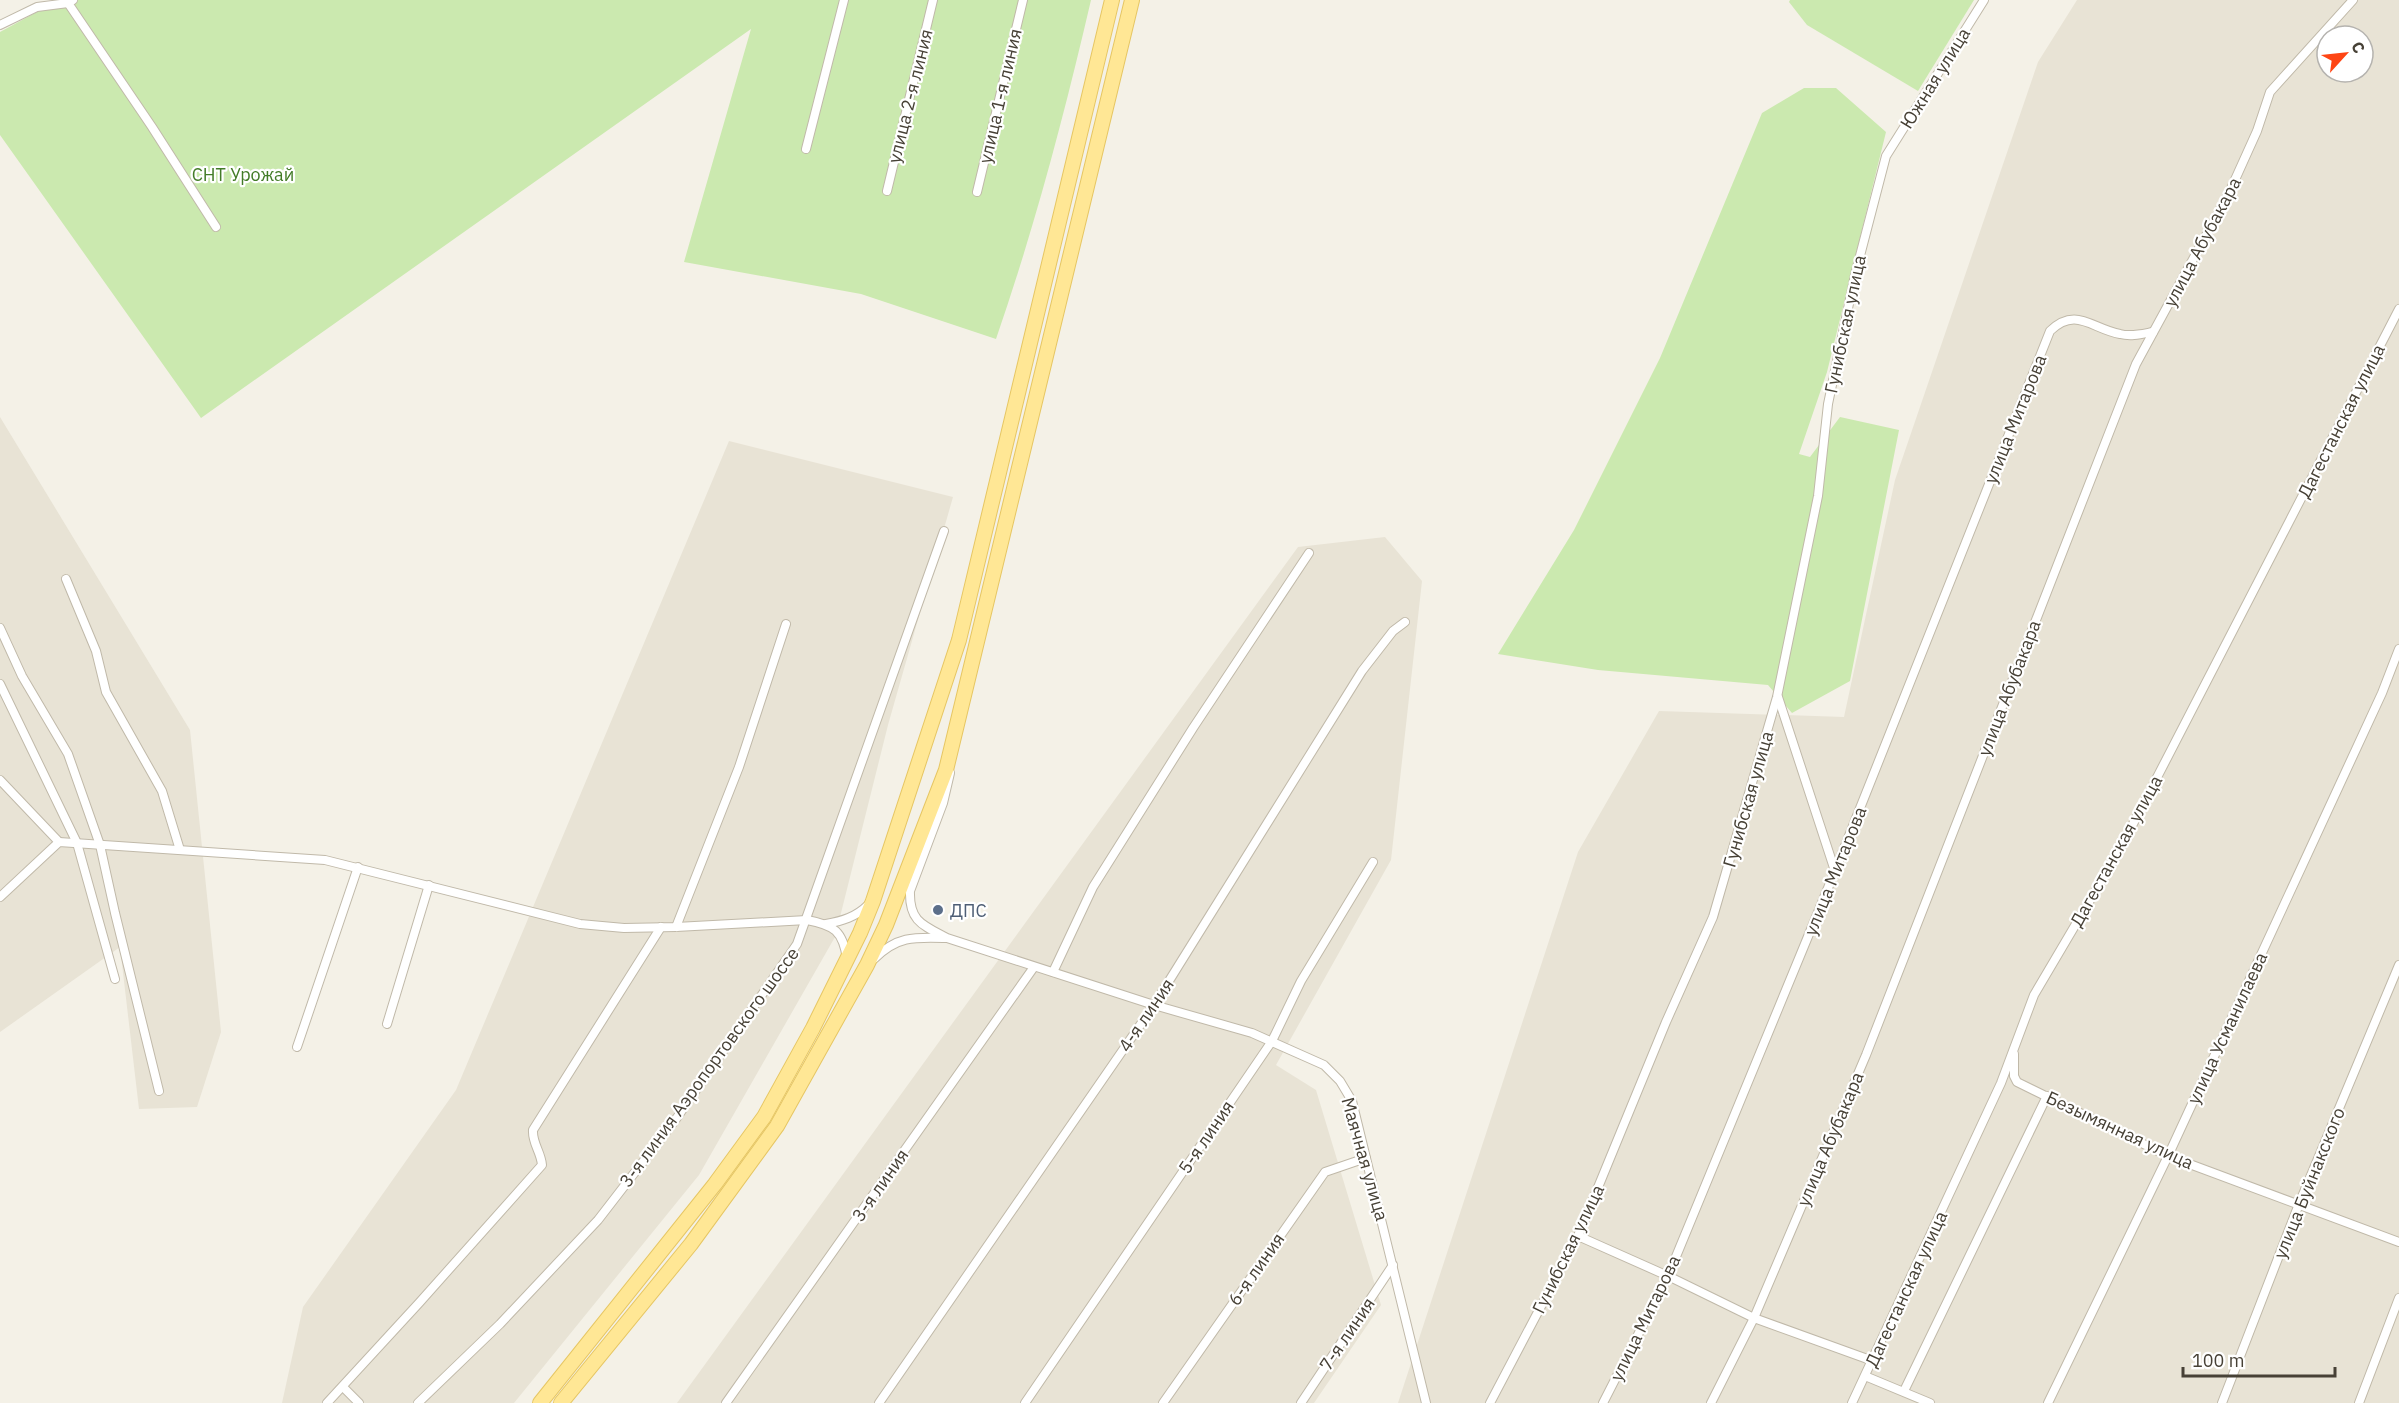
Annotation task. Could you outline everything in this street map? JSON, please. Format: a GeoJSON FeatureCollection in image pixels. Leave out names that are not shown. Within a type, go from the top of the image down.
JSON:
{"type":"FeatureCollection","features":[{"type":"Feature","properties":{"kind":"main road"},"geometry":{"type":"LineString","coordinates":[[540,1403],[715,1184],[764,1116],[813,1028],[873,901],[959,640],[1112,0]]}},
{"type":"Feature","properties":{"kind":"main road"},"geometry":{"type":"LineString","coordinates":[[561,1403],[691,1244],[777,1126],[867,965],[886,925],[942,781],[954,740],[1132,0]]}},
{"type":"Feature","properties":{"kind":"street"},"geometry":{"type":"LineString","coordinates":[[806,149],[844,0]]}},
{"type":"Feature","properties":{"kind":"street","name":"улица 2-я линия"},"geometry":{"type":"LineString","coordinates":[[887,191],[933,0]]}},
{"type":"Feature","properties":{"kind":"street","name":"улица 1-я линия"},"geometry":{"type":"LineString","coordinates":[[977,192],[1023,0]]}},
{"type":"Feature","properties":{"kind":"street","name":"Южная улица"},"geometry":{"type":"LineString","coordinates":[[1886,156],[1984,0]]}},
{"type":"Feature","properties":{"kind":"street","name":"улица Абубакара"},"geometry":{"type":"LineString","coordinates":[[1711,1403],[1754,1318],[1866,1055],[2136,364],[2229,193],[2257,131],[2270,92],[2353,0]]}},
{"type":"Feature","properties":{"kind":"street"},"geometry":{"type":"LineString","coordinates":[[0,24],[37,7],[70,2],[216,227]]}},
{"type":"Feature","properties":{"kind":"street","name":"Гунибская улица"},"geometry":{"type":"LineString","coordinates":[[1490,1403],[1578,1236],[1675,1001],[1713,917],[1778,697],[1818,496],[1828,404],[1855,275],[1886,156]]}},
{"type":"Feature","properties":{"kind":"street","name":"Дагестанская улица"},"geometry":{"type":"LineString","coordinates":[[1852,1403],[2001,1083],[2034,995],[2119,851],[2399,309]]}},
{"type":"Feature","properties":{"kind":"street","name":"улица Митарова"},"geometry":{"type":"LineString","coordinates":[[1603,1403],[1668,1276],[1835,871],[2050,331],[2063,321],[2079,319],[2122,335],[2134,336],[2154,332]]}},
{"type":"Feature","properties":{"kind":"street","name":"3-я линия Аэропортовского шоссе"},"geometry":{"type":"LineString","coordinates":[[418,1403],[500,1324],[598,1220],[723,1054],[797,944],[944,531]]}},
{"type":"Feature","properties":{"kind":"street"},"geometry":{"type":"LineString","coordinates":[[1053,972],[1093,887],[1192,728],[1309,553]]}},
{"type":"Feature","properties":{"kind":"street"},"geometry":{"type":"LineString","coordinates":[[66,579],[96,651],[106,692],[162,791],[180,850]]}},
{"type":"Feature","properties":{"kind":"street","name":"4-я линия"},"geometry":{"type":"LineString","coordinates":[[879,1403],[1154,1005],[1362,671],[1393,631],[1405,622]]}},
{"type":"Feature","properties":{"kind":"street"},"geometry":{"type":"LineString","coordinates":[[676,927],[739,767],[786,624]]}},
{"type":"Feature","properties":{"kind":"street"},"geometry":{"type":"LineString","coordinates":[[0,628],[22,676],[68,754],[100,845],[114,913],[159,1091]]}},
{"type":"Feature","properties":{"kind":"street","name":"улица Усманилаева"},"geometry":{"type":"LineString","coordinates":[[2048,1403],[2168,1156],[2382,693],[2399,649]]}},
{"type":"Feature","properties":{"kind":"street"},"geometry":{"type":"LineString","coordinates":[[0,684],[76,843],[115,979]]}},
{"type":"Feature","properties":{"kind":"street"},"geometry":{"type":"LineString","coordinates":[[1778,697],[1835,871]]}},
{"type":"Feature","properties":{"kind":"street"},"geometry":{"type":"LineString","coordinates":[[947,938],[921,923],[914,916],[910,906],[910,891],[948,785],[954,740]]}},
{"type":"Feature","properties":{"kind":"street"},"geometry":{"type":"LineString","coordinates":[[0,780],[59,842],[325,860],[580,924],[624,928],[807,920],[825,924],[840,935],[847,960]]}},
{"type":"Feature","properties":{"kind":"street"},"geometry":{"type":"LineString","coordinates":[[0,897],[59,842]]}},
{"type":"Feature","properties":{"kind":"street","name":"5-я линия"},"geometry":{"type":"LineString","coordinates":[[1025,1403],[1272,1041],[1301,981],[1372,862]]}},
{"type":"Feature","properties":{"kind":"street"},"geometry":{"type":"LineString","coordinates":[[297,1047],[358,867]]}},
{"type":"Feature","properties":{"kind":"street"},"geometry":{"type":"LineString","coordinates":[[387,1024],[429,885]]}},
{"type":"Feature","properties":{"kind":"street"},"geometry":{"type":"LineString","coordinates":[[825,924],[848,919],[860,913],[873,901]]}},
{"type":"Feature","properties":{"kind":"street"},"geometry":{"type":"LineString","coordinates":[[327,1403],[542,1165],[541,1156],[532,1138],[533,1130],[661,927]]}},
{"type":"Feature","properties":{"kind":"street"},"geometry":{"type":"LineString","coordinates":[[867,965],[882,951],[912,936],[947,938]]}},
{"type":"Feature","properties":{"kind":"street","name":"Маячная улица"},"geometry":{"type":"LineString","coordinates":[[947,938],[1154,1005],[1231,1026],[1272,1041],[1323,1065],[1340,1081],[1352,1101],[1426,1403]]}},
{"type":"Feature","properties":{"kind":"street","name":"улица Буйнакского"},"geometry":{"type":"LineString","coordinates":[[2222,1403],[2299,1204],[2399,965]]}},
{"type":"Feature","properties":{"kind":"street","name":"3-я линия"},"geometry":{"type":"LineString","coordinates":[[726,1403],[1034,967]]}},
{"type":"Feature","properties":{"kind":"street","name":"Безымянная улица"},"geometry":{"type":"LineString","coordinates":[[2016,1040],[2014,1076],[2017,1082],[2168,1156],[2399,1242]]}},
{"type":"Feature","properties":{"kind":"street"},"geometry":{"type":"LineString","coordinates":[[1904,1391],[2048,1096]]}},
{"type":"Feature","properties":{"kind":"street","name":"6-я линия"},"geometry":{"type":"LineString","coordinates":[[1163,1403],[1324,1172],[1366,1158]]}},
{"type":"Feature","properties":{"kind":"street"},"geometry":{"type":"LineString","coordinates":[[1578,1236],[1754,1318],[1872,1361]]}},
{"type":"Feature","properties":{"kind":"street","name":"7-я линия"},"geometry":{"type":"LineString","coordinates":[[1301,1403],[1393,1265]]}},
{"type":"Feature","properties":{"kind":"street"},"geometry":{"type":"LineString","coordinates":[[2359,1403],[2399,1298]]}},
{"type":"Feature","properties":{"kind":"street"},"geometry":{"type":"LineString","coordinates":[[1865,1376],[1930,1403]]}},
{"type":"Feature","properties":{"kind":"street"},"geometry":{"type":"LineString","coordinates":[[343,1387],[359,1403]]}},
{"type":"Feature","properties":{"kind":"shaded area"},"geometry":{"type":"Polygon","coordinates":[[[2077,0],[2399,0],[2399,1403],[1398,1403],[1578,852],[1659,711],[1844,717],[1895,480],[2038,62],[2077,0]]]}},
{"type":"Feature","properties":{"kind":"shaded area"},"geometry":{"type":"Polygon","coordinates":[[[0,417],[190,730],[221,1032],[197,1107],[139,1109],[120,947],[0,1032],[0,417]]]}},
{"type":"Feature","properties":{"kind":"shaded area"},"geometry":{"type":"Polygon","coordinates":[[[729,441],[953,497],[888,725],[835,937],[699,1175],[514,1403],[282,1403],[303,1307],[456,1090],[729,441]]]}},
{"type":"Feature","properties":{"kind":"shaded area"},"geometry":{"type":"Polygon","coordinates":[[[1385,537],[1422,581],[1391,860],[1276,1065],[1316,1090],[1381,1305],[1314,1403],[677,1403],[1298,547],[1385,537]]]}},
{"type":"Feature","properties":{"kind":"green space","name":"СНТ Урожай"},"geometry":{"type":"Polygon","coordinates":[[[59,0],[1091,0],[1048,171],[996,339],[861,294],[684,262],[751,29],[201,418],[0,135],[0,32],[59,0]]]}},
{"type":"Feature","properties":{"kind":"green space"},"geometry":{"type":"Polygon","coordinates":[[[1790,0],[1974,0],[1918,91],[1807,25],[1789,2],[1790,0]]]}},
{"type":"Feature","properties":{"kind":"green space"},"geometry":{"type":"Polygon","coordinates":[[[1804,88],[1836,88],[1886,132],[1827,372],[1799,454],[1810,457],[1840,417],[1899,430],[1850,681],[1792,713],[1768,685],[1598,670],[1498,654],[1574,530],[1660,358],[1762,113],[1804,88]]]}},
{"type":"Feature","properties":{"kind":"place","name":"ДПС"},"geometry":{"type":"Point","coordinates":[938,910]}}]}
